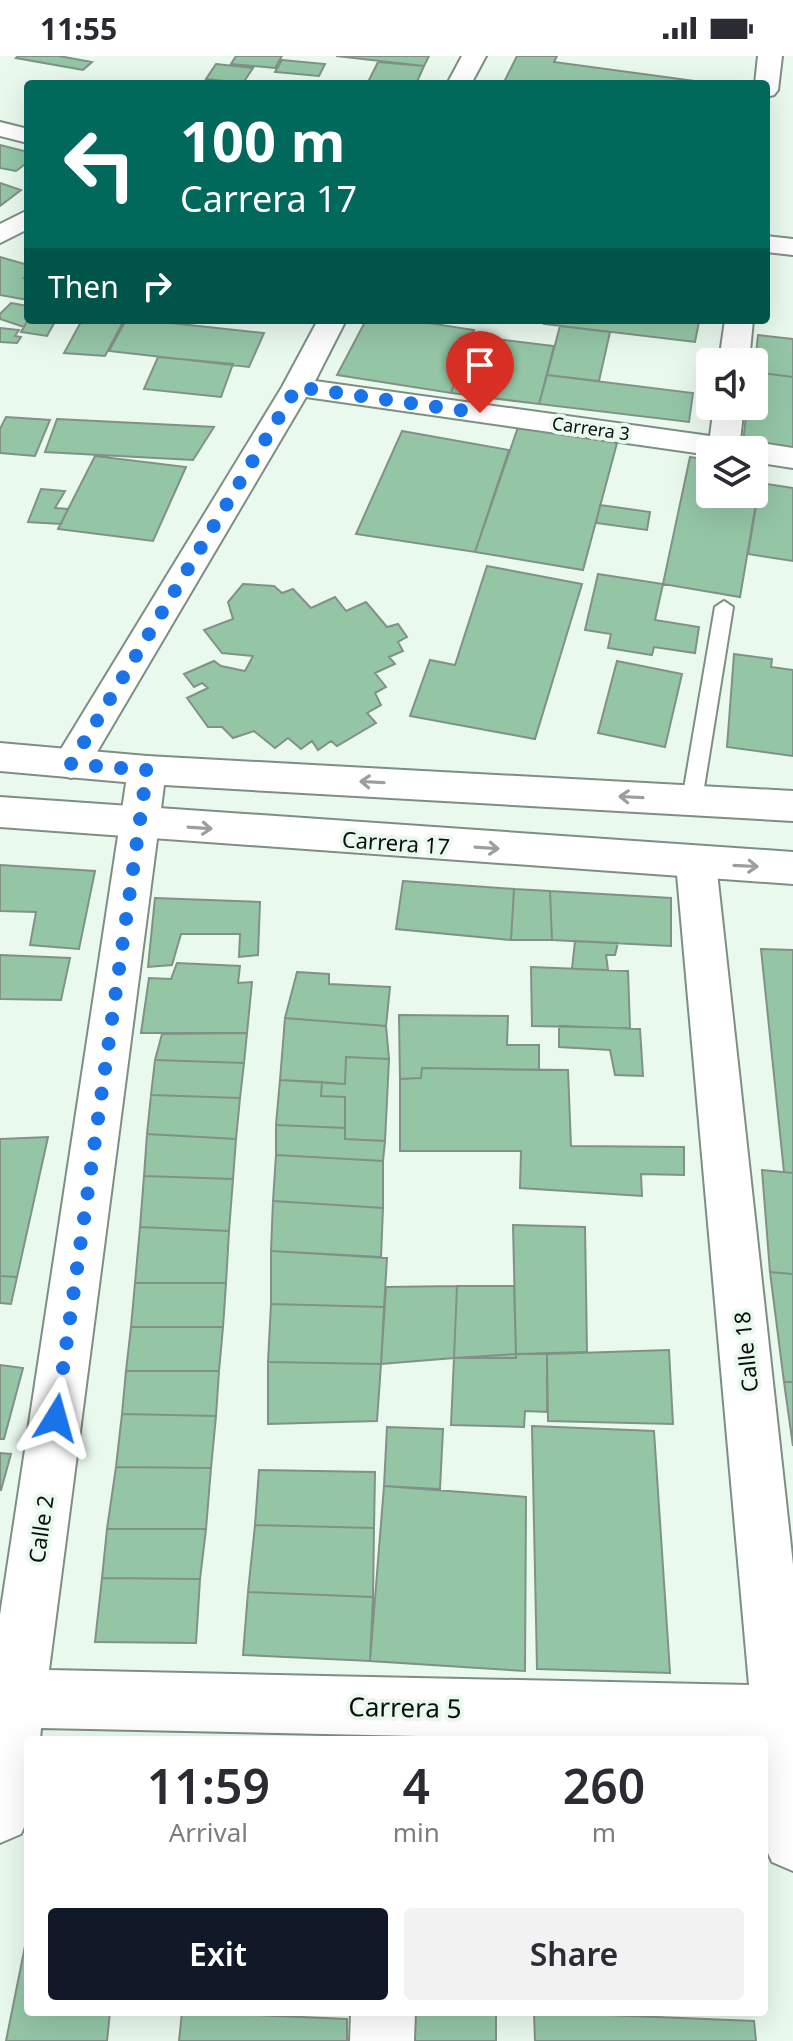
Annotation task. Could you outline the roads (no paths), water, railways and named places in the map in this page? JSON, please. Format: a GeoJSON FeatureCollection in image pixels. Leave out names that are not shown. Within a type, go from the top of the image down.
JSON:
{"type":"FeatureCollection","features":[{"type":"Feature","properties":{"kind":"street"},"geometry":{"type":"LineString","coordinates":[[461,80],[474,56]]}},
{"type":"Feature","properties":{"kind":"street"},"geometry":{"type":"LineString","coordinates":[[767,80],[770,56]]}},
{"type":"Feature","properties":{"kind":"street"},"geometry":{"type":"LineString","coordinates":[[0,129],[24,135]]}},
{"type":"Feature","properties":{"kind":"street"},"geometry":{"type":"LineString","coordinates":[[0,235],[24,220]]}},
{"type":"Feature","properties":{"kind":"street"},"geometry":{"type":"LineString","coordinates":[[770,226],[793,229]]}},
{"type":"Feature","properties":{"kind":"street"},"geometry":{"type":"LineString","coordinates":[[770,244],[793,247]]}},
{"type":"Feature","properties":{"kind":"street"},"geometry":{"type":"LineString","coordinates":[[71,764],[297,387],[330,324]]}},
{"type":"Feature","properties":{"kind":"street"},"geometry":{"type":"LineString","coordinates":[[736,348],[739,324]]}},
{"type":"Feature","properties":{"kind":"street","name":"Carrera 3"},"geometry":{"type":"LineString","coordinates":[[297,387],[696,444]]}},
{"type":"Feature","properties":{"kind":"street","name":"Carrera 3"},"geometry":{"type":"LineString","coordinates":[[768,454],[793,458]]}},
{"type":"Feature","properties":{"kind":"street"},"geometry":{"type":"LineString","coordinates":[[0,757],[147,770],[793,806]]}},
{"type":"Feature","properties":{"kind":"street","name":"Calle 2"},"geometry":{"type":"LineString","coordinates":[[0,1813],[8,1699],[147,770]]}},
{"type":"Feature","properties":{"kind":"street","name":"Carrera 17"},"geometry":{"type":"LineString","coordinates":[[0,812],[793,868]]}},
{"type":"Feature","properties":{"kind":"street","name":"Calle 18"},"geometry":{"type":"LineString","coordinates":[[696,863],[787,1714],[793,1841]]}},
{"type":"Feature","properties":{"kind":"street","name":"Carrera 5"},"geometry":{"type":"LineString","coordinates":[[8,1699],[389,1723],[787,1714]]}},
{"type":"Feature","properties":{"kind":"street"},"geometry":{"type":"LineString","coordinates":[[382,2041],[383,2016]]}},
{"type":"Feature","properties":{"kind":"lane"},"geometry":{"type":"LineString","coordinates":[[692,800],[724,607]]}}]}
